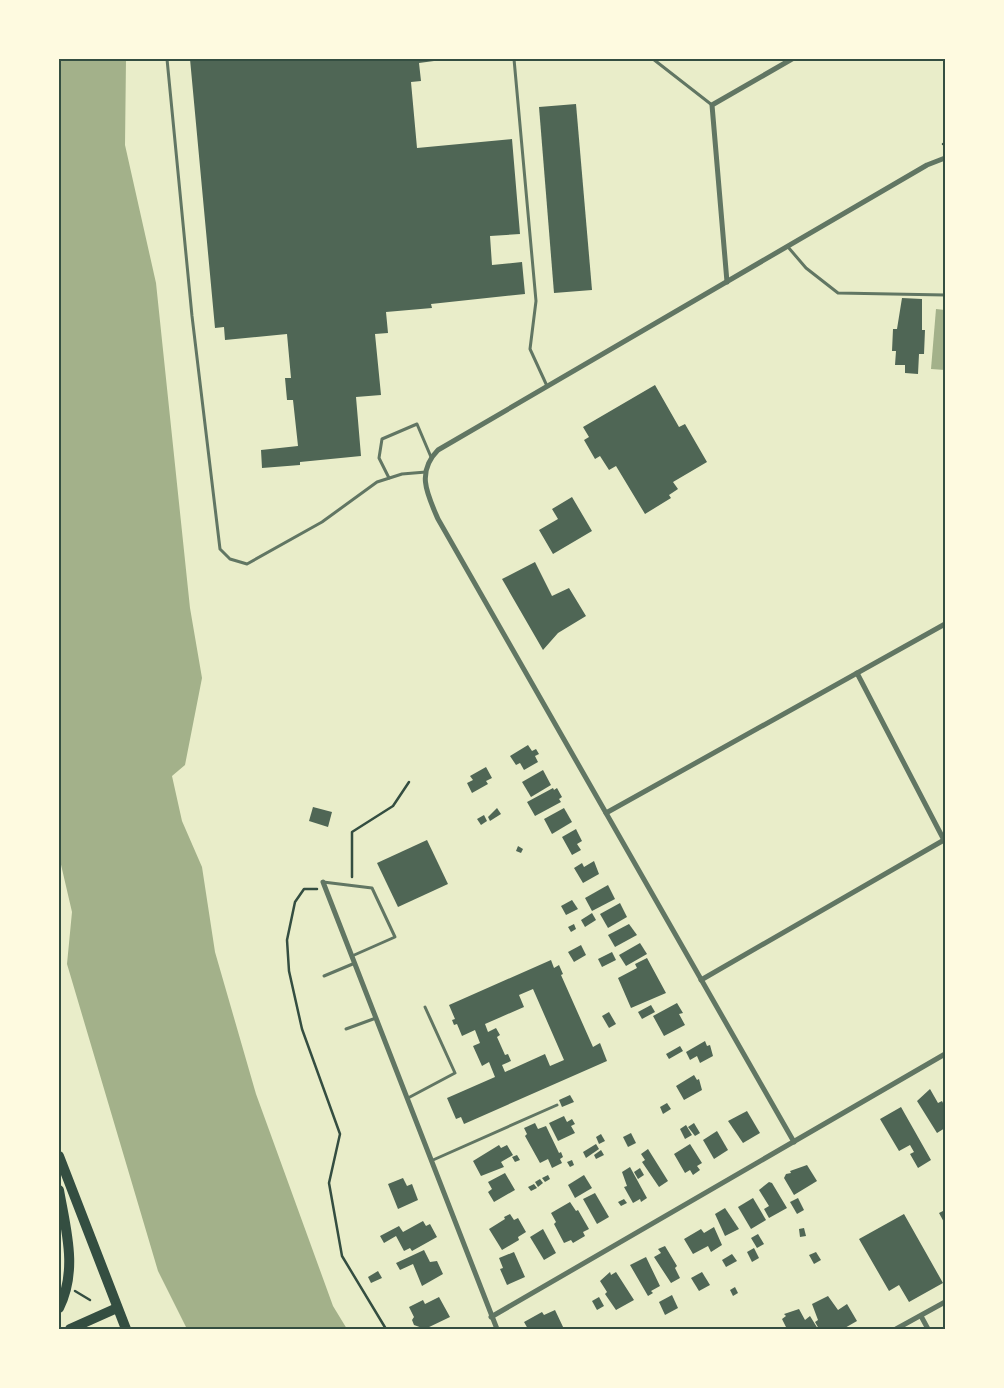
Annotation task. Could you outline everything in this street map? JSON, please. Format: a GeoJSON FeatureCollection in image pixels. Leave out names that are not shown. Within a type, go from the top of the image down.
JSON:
{"type":"FeatureCollection","features":[{"type":"Feature","properties":{"kind":"main road"},"geometry":{"type":"LineString","coordinates":[[59,1156],[126,1329]]}},
{"type":"Feature","properties":{"kind":"main road"},"geometry":{"type":"LineString","coordinates":[[59,1190],[71,1269],[66,1291],[59,1308]]}},
{"type":"Feature","properties":{"kind":"main road"},"geometry":{"type":"LineString","coordinates":[[70,1329],[117,1308]]}},
{"type":"Feature","properties":{"kind":"street"},"geometry":{"type":"LineString","coordinates":[[726,282],[712,105],[792,59]]}},
{"type":"Feature","properties":{"kind":"street"},"geometry":{"type":"LineString","coordinates":[[794,1142],[438,519],[427,490],[426,472],[431,457],[438,450],[926,165],[945,158]]}},
{"type":"Feature","properties":{"kind":"street"},"geometry":{"type":"LineString","coordinates":[[606,813],[945,624]]}},
{"type":"Feature","properties":{"kind":"street"},"geometry":{"type":"LineString","coordinates":[[701,980],[945,841],[857,673]]}},
{"type":"Feature","properties":{"kind":"street"},"geometry":{"type":"LineString","coordinates":[[324,885],[433,1160],[497,1329]]}},
{"type":"Feature","properties":{"kind":"street"},"geometry":{"type":"LineString","coordinates":[[491,1317],[945,1054]]}},
{"type":"Feature","properties":{"kind":"street"},"geometry":{"type":"LineString","coordinates":[[896,1329],[945,1302]]}},
{"type":"Feature","properties":{"kind":"street"},"geometry":{"type":"LineString","coordinates":[[921,1316],[928,1329]]}},
{"type":"Feature","properties":{"kind":"lane"},"geometry":{"type":"LineString","coordinates":[[167,59],[192,316],[220,549],[230,559],[248,564],[322,522],[377,482],[402,474],[426,472]]}},
{"type":"Feature","properties":{"kind":"lane"},"geometry":{"type":"LineString","coordinates":[[514,59],[536,301],[530,349],[548,386]]}},
{"type":"Feature","properties":{"kind":"lane"},"geometry":{"type":"LineString","coordinates":[[652,59],[712,105]]}},
{"type":"Feature","properties":{"kind":"lane"},"geometry":{"type":"LineString","coordinates":[[788,246],[806,268],[838,293],[945,296]]}},
{"type":"Feature","properties":{"kind":"lane"},"geometry":{"type":"LineString","coordinates":[[389,478],[379,458],[382,439],[416,424],[431,457]]}},
{"type":"Feature","properties":{"kind":"lane"},"geometry":{"type":"LineString","coordinates":[[324,885],[352,885],[372,888],[395,937],[352,956]]}},
{"type":"Feature","properties":{"kind":"lane"},"geometry":{"type":"LineString","coordinates":[[324,976],[355,963]]}},
{"type":"Feature","properties":{"kind":"lane"},"geometry":{"type":"LineString","coordinates":[[408,1098],[455,1073],[425,1007]]}},
{"type":"Feature","properties":{"kind":"lane"},"geometry":{"type":"LineString","coordinates":[[346,1029],[376,1018]]}},
{"type":"Feature","properties":{"kind":"lane"},"geometry":{"type":"LineString","coordinates":[[433,1160],[557,1105]]}},
{"type":"Feature","properties":{"kind":"path"},"geometry":{"type":"LineString","coordinates":[[352,885],[352,832],[393,806],[408,782]]}},
{"type":"Feature","properties":{"kind":"path"},"geometry":{"type":"LineString","coordinates":[[324,885],[304,890],[295,902],[287,940],[289,971],[302,1029],[340,1134],[329,1183],[342,1256],[386,1329]]}},
{"type":"Feature","properties":{"kind":"path"},"geometry":{"type":"LineString","coordinates":[[74,1291],[90,1300]]}},
{"type":"Feature","properties":{"kind":"shaded area"},"geometry":{"type":"Polygon","coordinates":[[[59,59],[126,59],[125,145],[156,283],[190,608],[202,678],[185,765],[172,776],[182,821],[202,867],[215,952],[256,1094],[333,1306],[347,1329],[187,1329],[158,1271],[67,964],[72,912],[59,856],[59,59]]]}},
{"type":"Feature","properties":{"kind":"shaded area"},"geometry":{"type":"Polygon","coordinates":[[[936,309],[945,310],[945,370],[931,369],[936,309]]]}},
{"type":"Feature","properties":{"kind":"building"},"geometry":{"type":"Polygon","coordinates":[[[190,59],[449,59],[419,63],[421,81],[411,82],[417,148],[512,139],[520,234],[490,236],[492,265],[522,262],[525,294],[431,304],[432,308],[386,312],[388,333],[375,334],[381,395],[356,397],[361,456],[300,462],[300,465],[262,468],[261,450],[298,446],[293,400],[287,400],[285,378],[291,378],[287,334],[225,340],[224,327],[215,328],[190,59]]]}},
{"type":"Feature","properties":{"kind":"building"},"geometry":{"type":"Polygon","coordinates":[[[576,104],[592,290],[554,293],[539,107],[576,104]]]}},
{"type":"Feature","properties":{"kind":"building"},"geometry":{"type":"Polygon","coordinates":[[[902,298],[922,299],[922,330],[925,330],[924,354],[919,354],[918,374],[905,373],[905,365],[895,365],[896,351],[892,351],[893,329],[897,329],[902,298]]]}},
{"type":"Feature","properties":{"kind":"building"},"geometry":{"type":"Polygon","coordinates":[[[655,385],[679,427],[685,424],[707,462],[673,482],[678,489],[669,495],[671,498],[645,514],[616,466],[609,470],[600,456],[595,459],[584,440],[589,437],[583,427],[655,385]]]}},
{"type":"Feature","properties":{"kind":"building"},"geometry":{"type":"Polygon","coordinates":[[[572,497],[592,531],[553,554],[539,530],[558,519],[552,509],[572,497]]]}},
{"type":"Feature","properties":{"kind":"building"},"geometry":{"type":"Polygon","coordinates":[[[535,562],[552,596],[569,588],[586,616],[558,633],[543,650],[502,579],[535,562]]]}},
{"type":"Feature","properties":{"kind":"building"},"geometry":{"type":"Polygon","coordinates":[[[528,745],[532,751],[536,749],[539,754],[535,756],[538,762],[524,770],[520,763],[516,765],[510,756],[528,745]]]}},
{"type":"Feature","properties":{"kind":"building"},"geometry":{"type":"Polygon","coordinates":[[[486,767],[492,778],[486,781],[488,784],[472,793],[467,783],[473,780],[470,776],[486,767]]]}},
{"type":"Feature","properties":{"kind":"building"},"geometry":{"type":"Polygon","coordinates":[[[543,770],[551,785],[531,797],[522,782],[543,770]]]}},
{"type":"Feature","properties":{"kind":"building"},"geometry":{"type":"Polygon","coordinates":[[[553,788],[554,790],[557,788],[562,797],[559,799],[561,802],[535,816],[527,802],[553,788]]]}},
{"type":"Feature","properties":{"kind":"building"},"geometry":{"type":"Polygon","coordinates":[[[313,807],[332,812],[328,827],[309,821],[313,807]]]}},
{"type":"Feature","properties":{"kind":"building"},"geometry":{"type":"Polygon","coordinates":[[[497,808],[501,814],[490,821],[488,817],[497,808]]]}},
{"type":"Feature","properties":{"kind":"building"},"geometry":{"type":"Polygon","coordinates":[[[564,808],[572,822],[552,834],[544,819],[564,808]]]}},
{"type":"Feature","properties":{"kind":"building"},"geometry":{"type":"Polygon","coordinates":[[[484,815],[487,821],[481,825],[477,819],[484,815]]]}},
{"type":"Feature","properties":{"kind":"building"},"geometry":{"type":"Polygon","coordinates":[[[576,829],[582,841],[577,844],[581,850],[572,855],[562,837],[576,829]]]}},
{"type":"Feature","properties":{"kind":"building"},"geometry":{"type":"Polygon","coordinates":[[[427,840],[448,884],[398,907],[377,863],[427,840]]]}},
{"type":"Feature","properties":{"kind":"building"},"geometry":{"type":"Polygon","coordinates":[[[518,846],[523,849],[521,853],[516,851],[518,846]]]}},
{"type":"Feature","properties":{"kind":"building"},"geometry":{"type":"Polygon","coordinates":[[[594,861],[599,874],[583,883],[574,868],[582,863],[584,867],[594,861]]]}},
{"type":"Feature","properties":{"kind":"building"},"geometry":{"type":"Polygon","coordinates":[[[608,885],[615,899],[592,911],[585,898],[608,885]]]}},
{"type":"Feature","properties":{"kind":"building"},"geometry":{"type":"Polygon","coordinates":[[[572,900],[578,909],[566,915],[561,906],[572,900]]]}},
{"type":"Feature","properties":{"kind":"building"},"geometry":{"type":"Polygon","coordinates":[[[620,903],[627,917],[608,928],[600,914],[620,903]]]}},
{"type":"Feature","properties":{"kind":"building"},"geometry":{"type":"Polygon","coordinates":[[[592,913],[596,920],[585,927],[581,920],[592,913]]]}},
{"type":"Feature","properties":{"kind":"building"},"geometry":{"type":"Polygon","coordinates":[[[574,924],[576,929],[571,932],[568,927],[574,924]]]}},
{"type":"Feature","properties":{"kind":"building"},"geometry":{"type":"Polygon","coordinates":[[[629,924],[637,935],[615,947],[608,935],[629,924]]]}},
{"type":"Feature","properties":{"kind":"building"},"geometry":{"type":"Polygon","coordinates":[[[640,943],[647,954],[626,966],[619,955],[640,943]]]}},
{"type":"Feature","properties":{"kind":"building"},"geometry":{"type":"Polygon","coordinates":[[[581,945],[586,955],[574,962],[568,952],[581,945]]]}},
{"type":"Feature","properties":{"kind":"building"},"geometry":{"type":"Polygon","coordinates":[[[612,952],[616,960],[602,967],[598,959],[612,952]]]}},
{"type":"Feature","properties":{"kind":"building"},"geometry":{"type":"Polygon","coordinates":[[[647,958],[666,993],[631,1008],[618,978],[637,968],[635,964],[647,958]]]}},
{"type":"Feature","properties":{"kind":"building"},"geometry":{"type":"Polygon","coordinates":[[[551,960],[554,968],[559,965],[563,974],[561,975],[593,1047],[600,1043],[607,1061],[464,1124],[461,1117],[456,1119],[447,1098],[495,1077],[489,1062],[482,1066],[473,1046],[480,1043],[475,1030],[462,1036],[457,1024],[454,1025],[452,1020],[455,1019],[449,1005],[551,960]],[[533,989],[519,995],[524,1007],[485,1024],[488,1032],[496,1028],[500,1035],[497,1037],[505,1055],[508,1054],[511,1061],[502,1065],[505,1072],[545,1054],[550,1066],[564,1060],[533,989]]]}},
{"type":"Feature","properties":{"kind":"building"},"geometry":{"type":"Polygon","coordinates":[[[677,1003],[683,1013],[679,1014],[685,1025],[664,1036],[653,1016],[677,1003]]]}},
{"type":"Feature","properties":{"kind":"building"},"geometry":{"type":"Polygon","coordinates":[[[651,1005],[655,1012],[642,1019],[638,1012],[651,1005]]]}},
{"type":"Feature","properties":{"kind":"building"},"geometry":{"type":"Polygon","coordinates":[[[609,1012],[616,1024],[609,1028],[602,1016],[609,1012]]]}},
{"type":"Feature","properties":{"kind":"building"},"geometry":{"type":"Polygon","coordinates":[[[705,1041],[707,1046],[710,1045],[713,1056],[700,1063],[697,1056],[690,1060],[686,1052],[705,1041]]]}},
{"type":"Feature","properties":{"kind":"building"},"geometry":{"type":"Polygon","coordinates":[[[680,1046],[683,1051],[669,1059],[666,1054],[680,1046]]]}},
{"type":"Feature","properties":{"kind":"building"},"geometry":{"type":"Polygon","coordinates":[[[694,1075],[697,1080],[699,1079],[702,1090],[684,1100],[676,1086],[694,1075]]]}},
{"type":"Feature","properties":{"kind":"building"},"geometry":{"type":"Polygon","coordinates":[[[930,1089],[938,1103],[942,1101],[945,1107],[945,1128],[937,1133],[917,1101],[930,1089]]]}},
{"type":"Feature","properties":{"kind":"building"},"geometry":{"type":"Polygon","coordinates":[[[570,1095],[574,1102],[562,1107],[559,1100],[570,1095]]]}},
{"type":"Feature","properties":{"kind":"building"},"geometry":{"type":"Polygon","coordinates":[[[667,1103],[671,1109],[663,1114],[660,1107],[667,1103]]]}},
{"type":"Feature","properties":{"kind":"building"},"geometry":{"type":"Polygon","coordinates":[[[901,1107],[931,1160],[918,1168],[910,1154],[914,1152],[910,1145],[899,1151],[880,1119],[901,1107]]]}},
{"type":"Feature","properties":{"kind":"building"},"geometry":{"type":"Polygon","coordinates":[[[747,1111],[760,1133],[743,1143],[728,1121],[747,1111]]]}},
{"type":"Feature","properties":{"kind":"building"},"geometry":{"type":"Polygon","coordinates":[[[564,1116],[567,1122],[572,1119],[575,1124],[571,1126],[575,1133],[558,1141],[549,1123],[564,1116]]]}},
{"type":"Feature","properties":{"kind":"building"},"geometry":{"type":"Polygon","coordinates":[[[535,1123],[538,1129],[546,1126],[559,1153],[561,1152],[563,1157],[560,1159],[562,1163],[552,1168],[548,1159],[540,1163],[525,1136],[527,1134],[524,1128],[535,1123]]]}},
{"type":"Feature","properties":{"kind":"building"},"geometry":{"type":"Polygon","coordinates":[[[694,1123],[700,1133],[695,1136],[688,1127],[694,1123]]]}},
{"type":"Feature","properties":{"kind":"building"},"geometry":{"type":"Polygon","coordinates":[[[686,1125],[692,1135],[685,1139],[680,1129],[686,1125]]]}},
{"type":"Feature","properties":{"kind":"building"},"geometry":{"type":"Polygon","coordinates":[[[717,1131],[728,1150],[714,1159],[703,1140],[717,1131]]]}},
{"type":"Feature","properties":{"kind":"building"},"geometry":{"type":"Polygon","coordinates":[[[631,1133],[636,1143],[628,1147],[623,1137],[631,1133]]]}},
{"type":"Feature","properties":{"kind":"building"},"geometry":{"type":"Polygon","coordinates":[[[601,1134],[605,1141],[599,1144],[596,1137],[601,1134]]]}},
{"type":"Feature","properties":{"kind":"building"},"geometry":{"type":"Polygon","coordinates":[[[596,1144],[599,1149],[586,1158],[583,1152],[596,1144]]]}},
{"type":"Feature","properties":{"kind":"building"},"geometry":{"type":"Polygon","coordinates":[[[690,1144],[702,1163],[697,1166],[700,1170],[693,1175],[690,1170],[685,1173],[674,1154],[690,1144]]]}},
{"type":"Feature","properties":{"kind":"building"},"geometry":{"type":"Polygon","coordinates":[[[499,1145],[501,1148],[507,1145],[513,1155],[501,1162],[504,1167],[481,1176],[473,1161],[499,1145]]]}},
{"type":"Feature","properties":{"kind":"building"},"geometry":{"type":"Polygon","coordinates":[[[648,1149],[668,1181],[659,1187],[642,1162],[645,1160],[641,1154],[648,1149]]]}},
{"type":"Feature","properties":{"kind":"building"},"geometry":{"type":"Polygon","coordinates":[[[601,1150],[604,1155],[596,1159],[594,1155],[601,1150]]]}},
{"type":"Feature","properties":{"kind":"building"},"geometry":{"type":"Polygon","coordinates":[[[517,1155],[520,1160],[515,1162],[512,1157],[517,1155]]]}},
{"type":"Feature","properties":{"kind":"building"},"geometry":{"type":"Polygon","coordinates":[[[572,1160],[574,1165],[570,1167],[567,1162],[572,1160]]]}},
{"type":"Feature","properties":{"kind":"building"},"geometry":{"type":"Polygon","coordinates":[[[807,1165],[817,1181],[794,1195],[784,1178],[786,1174],[791,1173],[790,1171],[807,1165]]]}},
{"type":"Feature","properties":{"kind":"building"},"geometry":{"type":"Polygon","coordinates":[[[630,1167],[647,1198],[641,1202],[640,1199],[633,1203],[624,1187],[627,1186],[622,1172],[630,1167]]]}},
{"type":"Feature","properties":{"kind":"building"},"geometry":{"type":"Polygon","coordinates":[[[640,1168],[644,1175],[638,1179],[634,1172],[640,1168]]]}},
{"type":"Feature","properties":{"kind":"building"},"geometry":{"type":"Polygon","coordinates":[[[505,1173],[515,1190],[494,1202],[488,1192],[492,1189],[488,1182],[505,1173]]]}},
{"type":"Feature","properties":{"kind":"building"},"geometry":{"type":"Polygon","coordinates":[[[548,1175],[550,1179],[545,1182],[542,1178],[548,1175]]]}},
{"type":"Feature","properties":{"kind":"building"},"geometry":{"type":"Polygon","coordinates":[[[584,1175],[592,1188],[575,1198],[568,1185],[584,1175]]]}},
{"type":"Feature","properties":{"kind":"building"},"geometry":{"type":"Polygon","coordinates":[[[403,1178],[407,1186],[412,1184],[418,1200],[398,1209],[388,1184],[403,1178]]]}},
{"type":"Feature","properties":{"kind":"building"},"geometry":{"type":"Polygon","coordinates":[[[540,1179],[543,1183],[538,1187],[535,1182],[540,1179]]]}},
{"type":"Feature","properties":{"kind":"building"},"geometry":{"type":"Polygon","coordinates":[[[769,1182],[772,1183],[787,1208],[769,1218],[764,1209],[769,1206],[759,1190],[769,1182]]]}},
{"type":"Feature","properties":{"kind":"building"},"geometry":{"type":"Polygon","coordinates":[[[534,1184],[537,1188],[531,1191],[528,1187],[534,1184]]]}},
{"type":"Feature","properties":{"kind":"building"},"geometry":{"type":"Polygon","coordinates":[[[595,1193],[609,1217],[597,1224],[583,1199],[595,1193]]]}},
{"type":"Feature","properties":{"kind":"building"},"geometry":{"type":"Polygon","coordinates":[[[753,1198],[766,1220],[751,1229],[738,1207],[753,1198]]]}},
{"type":"Feature","properties":{"kind":"building"},"geometry":{"type":"Polygon","coordinates":[[[798,1198],[804,1210],[797,1214],[790,1202],[798,1198]]]}},
{"type":"Feature","properties":{"kind":"building"},"geometry":{"type":"Polygon","coordinates":[[[624,1199],[627,1203],[621,1206],[618,1202],[624,1199]]]}},
{"type":"Feature","properties":{"kind":"building"},"geometry":{"type":"Polygon","coordinates":[[[570,1202],[576,1211],[578,1210],[589,1229],[583,1232],[585,1236],[573,1243],[571,1240],[564,1243],[554,1224],[556,1222],[551,1213],[570,1202]]]}},
{"type":"Feature","properties":{"kind":"building"},"geometry":{"type":"Polygon","coordinates":[[[725,1208],[739,1229],[725,1236],[715,1214],[725,1208]]]}},
{"type":"Feature","properties":{"kind":"building"},"geometry":{"type":"Polygon","coordinates":[[[945,1210],[945,1224],[939,1213],[945,1210]]]}},
{"type":"Feature","properties":{"kind":"building"},"geometry":{"type":"Polygon","coordinates":[[[510,1214],[514,1220],[518,1218],[526,1232],[518,1237],[519,1240],[502,1250],[489,1229],[510,1214]]]}},
{"type":"Feature","properties":{"kind":"building"},"geometry":{"type":"Polygon","coordinates":[[[904,1214],[943,1283],[909,1302],[899,1285],[889,1291],[859,1239],[904,1214]]]}},
{"type":"Feature","properties":{"kind":"building"},"geometry":{"type":"Polygon","coordinates":[[[423,1221],[426,1226],[430,1224],[437,1237],[412,1251],[410,1248],[404,1251],[396,1236],[384,1243],[380,1236],[399,1226],[403,1232],[423,1221]]]}},
{"type":"Feature","properties":{"kind":"building"},"geometry":{"type":"Polygon","coordinates":[[[714,1227],[722,1245],[711,1252],[708,1246],[693,1254],[684,1239],[701,1229],[704,1233],[714,1227]]]}},
{"type":"Feature","properties":{"kind":"building"},"geometry":{"type":"Polygon","coordinates":[[[804,1228],[806,1236],[800,1237],[799,1229],[804,1228]]]}},
{"type":"Feature","properties":{"kind":"building"},"geometry":{"type":"Polygon","coordinates":[[[543,1229],[556,1253],[544,1260],[530,1237],[543,1229]]]}},
{"type":"Feature","properties":{"kind":"building"},"geometry":{"type":"Polygon","coordinates":[[[758,1234],[764,1244],[757,1248],[751,1238],[758,1234]]]}},
{"type":"Feature","properties":{"kind":"building"},"geometry":{"type":"Polygon","coordinates":[[[665,1246],[677,1266],[675,1268],[680,1278],[671,1283],[654,1257],[661,1253],[658,1249],[665,1246]]]}},
{"type":"Feature","properties":{"kind":"building"},"geometry":{"type":"Polygon","coordinates":[[[754,1248],[759,1258],[752,1262],[747,1252],[754,1248]]]}},
{"type":"Feature","properties":{"kind":"building"},"geometry":{"type":"Polygon","coordinates":[[[424,1250],[430,1262],[437,1261],[443,1274],[422,1286],[413,1264],[400,1270],[396,1263],[424,1250]]]}},
{"type":"Feature","properties":{"kind":"building"},"geometry":{"type":"Polygon","coordinates":[[[514,1252],[525,1277],[507,1285],[500,1269],[503,1268],[499,1258],[514,1252]]]}},
{"type":"Feature","properties":{"kind":"building"},"geometry":{"type":"Polygon","coordinates":[[[816,1252],[821,1260],[814,1264],[809,1255],[816,1252]]]}},
{"type":"Feature","properties":{"kind":"building"},"geometry":{"type":"Polygon","coordinates":[[[732,1254],[737,1261],[726,1267],[722,1260],[732,1254]]]}},
{"type":"Feature","properties":{"kind":"building"},"geometry":{"type":"Polygon","coordinates":[[[646,1257],[660,1286],[651,1291],[653,1293],[648,1296],[630,1265],[646,1257]]]}},
{"type":"Feature","properties":{"kind":"building"},"geometry":{"type":"Polygon","coordinates":[[[378,1271],[382,1278],[371,1283],[368,1277],[378,1271]]]}},
{"type":"Feature","properties":{"kind":"building"},"geometry":{"type":"Polygon","coordinates":[[[610,1272],[611,1275],[616,1272],[634,1300],[616,1310],[605,1294],[607,1292],[600,1281],[610,1272]]]}},
{"type":"Feature","properties":{"kind":"building"},"geometry":{"type":"Polygon","coordinates":[[[702,1272],[710,1285],[699,1291],[691,1278],[702,1272]]]}},
{"type":"Feature","properties":{"kind":"building"},"geometry":{"type":"Polygon","coordinates":[[[735,1287],[738,1293],[733,1296],[730,1290],[735,1287]]]}},
{"type":"Feature","properties":{"kind":"building"},"geometry":{"type":"Polygon","coordinates":[[[672,1295],[678,1308],[665,1315],[659,1302],[672,1295]]]}},
{"type":"Feature","properties":{"kind":"building"},"geometry":{"type":"Polygon","coordinates":[[[828,1296],[838,1310],[847,1304],[857,1321],[843,1329],[819,1329],[815,1322],[818,1320],[812,1304],[828,1296]]]}},
{"type":"Feature","properties":{"kind":"building"},"geometry":{"type":"Polygon","coordinates":[[[439,1297],[450,1317],[425,1329],[414,1325],[412,1320],[414,1317],[409,1307],[423,1300],[425,1304],[439,1297]]]}},
{"type":"Feature","properties":{"kind":"building"},"geometry":{"type":"Polygon","coordinates":[[[599,1297],[604,1306],[597,1310],[592,1301],[599,1297]]]}},
{"type":"Feature","properties":{"kind":"building"},"geometry":{"type":"Polygon","coordinates":[[[799,1309],[805,1320],[810,1316],[818,1329],[787,1329],[782,1319],[786,1316],[784,1314],[799,1309]]]}},
{"type":"Feature","properties":{"kind":"building"},"geometry":{"type":"Polygon","coordinates":[[[555,1310],[564,1329],[528,1329],[524,1322],[542,1312],[544,1315],[555,1310]]]}}]}
